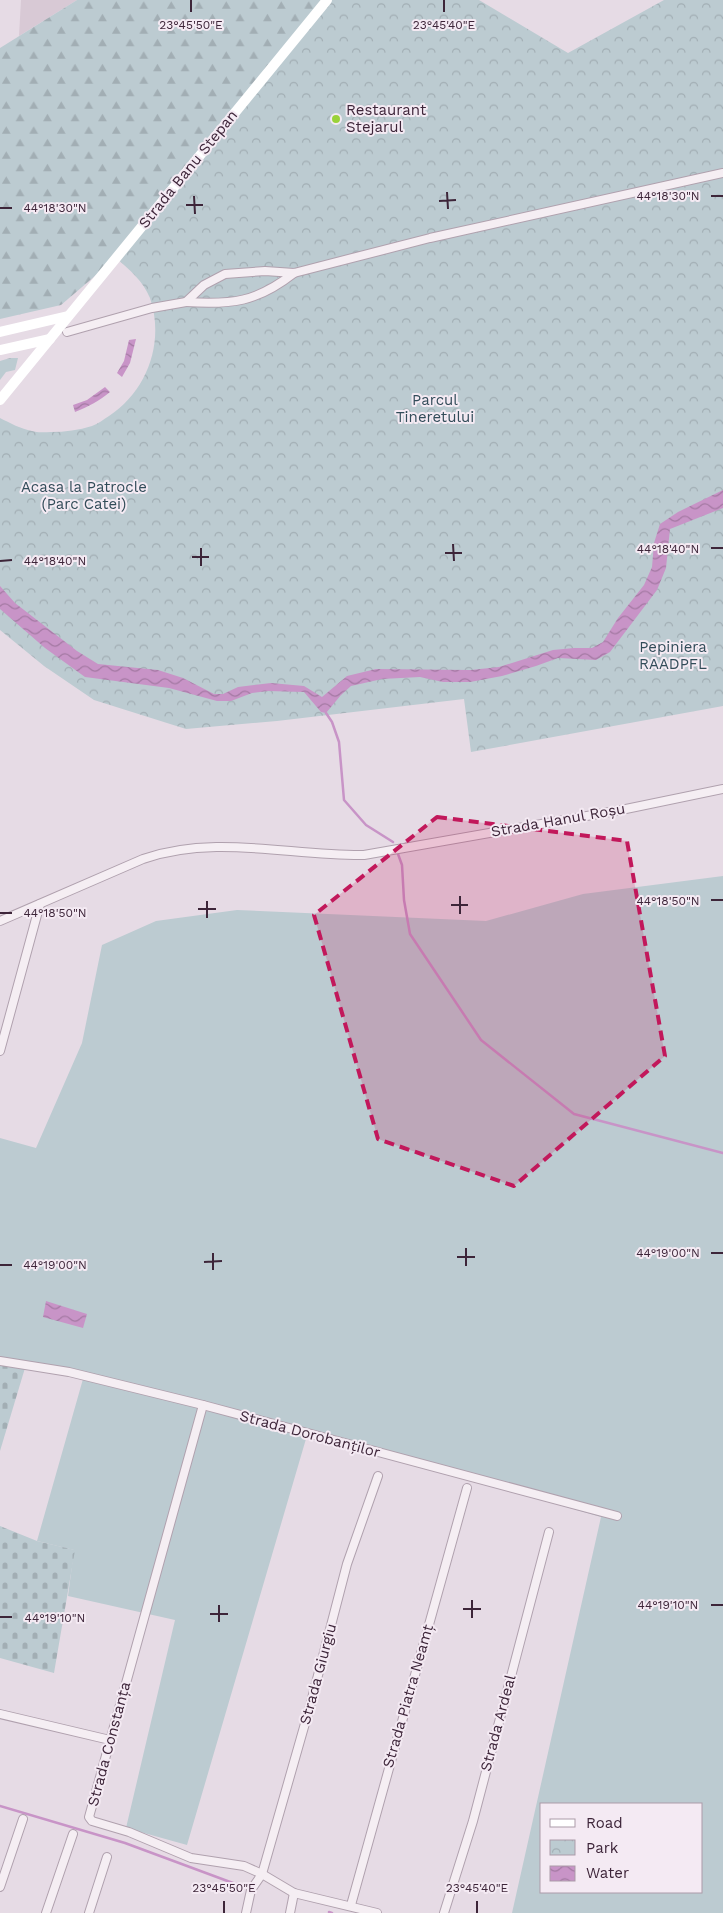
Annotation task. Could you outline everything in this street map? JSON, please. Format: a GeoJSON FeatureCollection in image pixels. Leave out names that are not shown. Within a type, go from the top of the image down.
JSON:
{"type":"FeatureCollection","features":[{"type":"Feature","properties":{"kind":"main road","name":"Strada Banu Stepan"},"geometry":{"type":"LineString","coordinates":[[0,400],[327,0]]}},
{"type":"Feature","properties":{"kind":"main road"},"geometry":{"type":"LineString","coordinates":[[0,332],[68,316]]}},
{"type":"Feature","properties":{"kind":"main road"},"geometry":{"type":"LineString","coordinates":[[0,350],[50,338]]}},
{"type":"Feature","properties":{"kind":"street"},"geometry":{"type":"LineString","coordinates":[[186,302],[204,285],[225,274],[265,271],[294,273],[430,238],[723,173]]}},
{"type":"Feature","properties":{"kind":"street"},"geometry":{"type":"LineString","coordinates":[[67,332],[152,308],[186,302],[216,304],[236,302],[269,290],[294,273]]}},
{"type":"Feature","properties":{"kind":"street","name":"Strada Hanul Roșu"},"geometry":{"type":"LineString","coordinates":[[0,921],[143,859],[164,852],[212,846],[229,846],[335,855],[364,855],[622,810],[723,789]]}},
{"type":"Feature","properties":{"kind":"street"},"geometry":{"type":"LineString","coordinates":[[0,1051],[40,904]]}},
{"type":"Feature","properties":{"kind":"street","name":"Strada Dorobanților"},"geometry":{"type":"LineString","coordinates":[[0,1361],[69,1372],[617,1516]]}},
{"type":"Feature","properties":{"kind":"street","name":"Strada Constanța"},"geometry":{"type":"LineString","coordinates":[[203,1406],[89,1816],[92,1821],[129,1832],[191,1858],[244,1866],[262,1874],[294,1893],[351,1905],[377,1913]]}},
{"type":"Feature","properties":{"kind":"street","name":"Strada Giurgiu"},"geometry":{"type":"LineString","coordinates":[[246,1913],[251,1890],[262,1874],[310,1706],[347,1564],[378,1476]]}},
{"type":"Feature","properties":{"kind":"street","name":"Strada Piatra Neamț"},"geometry":{"type":"LineString","coordinates":[[351,1905],[467,1488]]}},
{"type":"Feature","properties":{"kind":"street","name":"Strada Ardeal"},"geometry":{"type":"LineString","coordinates":[[444,1913],[473,1821],[549,1532]]}},
{"type":"Feature","properties":{"kind":"street"},"geometry":{"type":"LineString","coordinates":[[0,1714],[110,1740]]}},
{"type":"Feature","properties":{"kind":"street"},"geometry":{"type":"LineString","coordinates":[[0,1887],[23,1818]]}},
{"type":"Feature","properties":{"kind":"street"},"geometry":{"type":"LineString","coordinates":[[46,1913],[73,1834]]}},
{"type":"Feature","properties":{"kind":"street"},"geometry":{"type":"LineString","coordinates":[[89,1913],[107,1857]]}},
{"type":"Feature","properties":{"kind":"street"},"geometry":{"type":"LineString","coordinates":[[290,1913],[294,1893]]}},
{"type":"Feature","properties":{"kind":"highlighted area"},"geometry":{"type":"Polygon","coordinates":[[[437,817],[627,841],[665,1056],[514,1186],[378,1139],[314,915],[437,817]]]}},
{"type":"Feature","properties":{"kind":"shaded area"},"geometry":{"type":"Polygon","coordinates":[[[21,0],[77,0],[19,36],[21,0]]]}},
{"type":"Feature","properties":{"kind":"green space"},"geometry":{"type":"Polygon","coordinates":[[[77,0],[326,0],[116,258],[61,305],[0,319],[0,48],[77,0]]]}},
{"type":"Feature","properties":{"kind":"green space","name":"Parcul Tineretului"},"geometry":{"type":"Polygon","coordinates":[[[326,0],[479,0],[568,53],[664,0],[723,0],[723,706],[471,752],[464,699],[277,721],[186,729],[94,700],[44,666],[0,630],[0,418],[37,432],[77,430],[92,426],[109,416],[134,393],[143,379],[154,348],[154,315],[150,298],[144,286],[116,258],[326,0]]]}},
{"type":"Feature","properties":{"kind":"green space"},"geometry":{"type":"Polygon","coordinates":[[[18,358],[15,370],[6,372],[0,380],[0,361],[18,358]]]}},
{"type":"Feature","properties":{"kind":"green space"},"geometry":{"type":"Polygon","coordinates":[[[723,876],[723,1913],[512,1913],[601,1517],[308,1432],[187,1845],[126,1828],[175,1620],[68,1596],[74,1550],[37,1541],[83,1379],[0,1363],[0,1138],[36,1148],[82,1043],[102,945],[156,921],[237,910],[486,921],[583,894],[723,876]]]}},
{"type":"Feature","properties":{"kind":"green space"},"geometry":{"type":"Polygon","coordinates":[[[0,1364],[25,1368],[0,1451],[0,1364]]]}},
{"type":"Feature","properties":{"kind":"green space"},"geometry":{"type":"Polygon","coordinates":[[[0,1526],[37,1541],[75,1550],[54,1673],[0,1658],[0,1526]]]}},
{"type":"Feature","properties":{"kind":"water"},"geometry":{"type":"Polygon","coordinates":[[[136,339],[130,363],[122,377],[117,373],[124,361],[129,340],[136,339]]]}},
{"type":"Feature","properties":{"kind":"water"},"geometry":{"type":"Polygon","coordinates":[[[105,387],[110,392],[93,404],[75,412],[73,405],[87,400],[105,387]]]}},
{"type":"Feature","properties":{"kind":"water"},"geometry":{"type":"Polygon","coordinates":[[[723,490],[723,508],[670,529],[666,568],[657,590],[610,652],[596,660],[558,658],[502,676],[470,682],[443,682],[420,677],[382,679],[351,686],[326,713],[321,712],[304,692],[268,691],[252,693],[231,701],[217,701],[169,688],[85,677],[45,648],[0,609],[0,586],[15,603],[77,651],[98,664],[158,670],[183,678],[214,694],[223,694],[238,687],[271,683],[304,686],[322,697],[347,676],[376,669],[471,670],[499,667],[553,650],[592,648],[603,642],[618,618],[644,585],[652,567],[654,543],[660,524],[678,512],[723,490]]]}},
{"type":"Feature","properties":{"kind":"water"},"geometry":{"type":"Polygon","coordinates":[[[46,1301],[87,1314],[83,1328],[43,1317],[46,1301]]]}},
{"type":"Feature","properties":{"kind":"waterway"},"geometry":{"type":"LineString","coordinates":[[326,713],[332,722],[339,742],[344,800],[366,825],[393,842]]}},
{"type":"Feature","properties":{"kind":"waterway"},"geometry":{"type":"LineString","coordinates":[[398,854],[402,865],[404,900],[410,934],[481,1040],[574,1114],[723,1153]]}},
{"type":"Feature","properties":{"kind":"waterway"},"geometry":{"type":"LineString","coordinates":[[0,1806],[125,1843],[241,1886]]}},
{"type":"Feature","properties":{"kind":"place","name":"Restaurant Stejarul"},"geometry":{"type":"Point","coordinates":[336,119]}},
{"type":"Feature","properties":{"kind":"park label","name":"Acasa la Patrocle (Parc Catei)"},"geometry":{"type":"Point","coordinates":[84,496]}},
{"type":"Feature","properties":{"kind":"park label","name":"Pepiniera RAADPFL"},"geometry":{"type":"Point","coordinates":[673,656]}}]}
